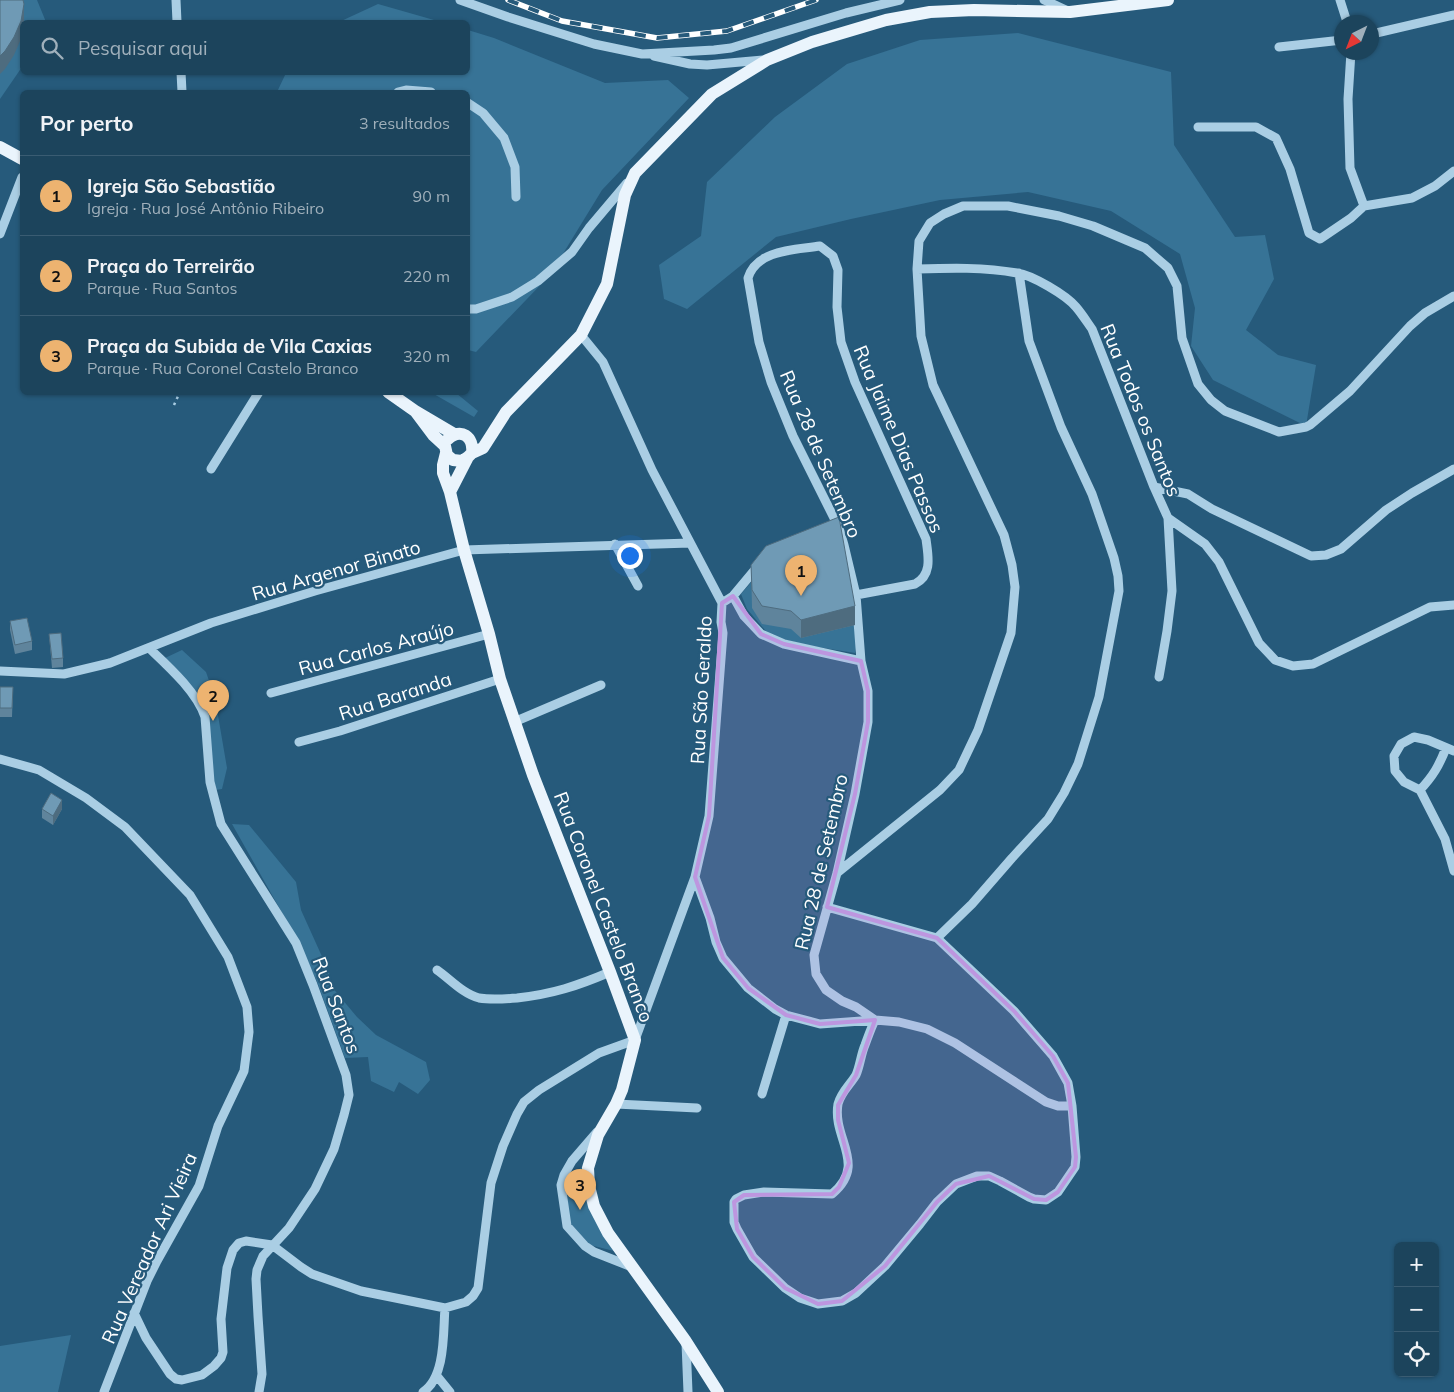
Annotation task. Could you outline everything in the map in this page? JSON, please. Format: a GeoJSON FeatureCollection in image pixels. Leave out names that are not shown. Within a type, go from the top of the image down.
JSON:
{"type":"FeatureCollection","features":[{"type":"Feature","properties":{"kind":"main road"},"geometry":{"type":"LineString","coordinates":[[415,411],[446,450],[449,457],[455,461],[462,461],[483,448],[506,412],[582,336],[607,284],[625,195],[635,174],[712,94],[767,60],[812,42],[886,20],[922,14],[974,10],[1070,12],[1168,0]]}},
{"type":"Feature","properties":{"kind":"main road"},"geometry":{"type":"LineString","coordinates":[[0,147],[20,158]]}},
{"type":"Feature","properties":{"kind":"main road"},"geometry":{"type":"LineString","coordinates":[[392,395],[454,434],[465,434],[470,439],[473,446],[470,455],[450,492]]}},
{"type":"Feature","properties":{"kind":"main road"},"geometry":{"type":"LineString","coordinates":[[470,439],[482,433],[496,430]]}},
{"type":"Feature","properties":{"kind":"main road"},"geometry":{"type":"LineString","coordinates":[[446,450],[450,437],[454,434]]}},
{"type":"Feature","properties":{"kind":"main road","name":"Rua Coronel Castelo Branco"},"geometry":{"type":"LineString","coordinates":[[446,450],[443,473],[450,492],[500,679],[533,775],[635,1040],[622,1090],[598,1135],[588,1168],[589,1186],[594,1206],[608,1233],[685,1340],[718,1392]]}},
{"type":"Feature","properties":{"kind":"street"},"geometry":{"type":"LineString","coordinates":[[176,0],[178,20]]}},
{"type":"Feature","properties":{"kind":"street"},"geometry":{"type":"LineString","coordinates":[[460,0],[594,44],[690,64],[707,65],[767,60]]}},
{"type":"Feature","properties":{"kind":"street"},"geometry":{"type":"LineString","coordinates":[[642,54],[731,48],[846,13],[900,0]]}},
{"type":"Feature","properties":{"kind":"street"},"geometry":{"type":"LineString","coordinates":[[1044,0],[1070,12]]}},
{"type":"Feature","properties":{"kind":"street"},"geometry":{"type":"LineString","coordinates":[[1340,0],[1345,15]]}},
{"type":"Feature","properties":{"kind":"street"},"geometry":{"type":"LineString","coordinates":[[1379,32],[1454,15]]}},
{"type":"Feature","properties":{"kind":"street"},"geometry":{"type":"LineString","coordinates":[[1279,47],[1334,41]]}},
{"type":"Feature","properties":{"kind":"street"},"geometry":{"type":"LineString","coordinates":[[1350,60],[1348,99],[1350,168],[1364,206]]}},
{"type":"Feature","properties":{"kind":"street"},"geometry":{"type":"LineString","coordinates":[[180,75],[182,90]]}},
{"type":"Feature","properties":{"kind":"street"},"geometry":{"type":"LineString","coordinates":[[470,104],[483,113],[504,138],[515,167],[516,197]]}},
{"type":"Feature","properties":{"kind":"street"},"geometry":{"type":"LineString","coordinates":[[1198,127],[1256,127],[1276,138],[1290,170],[1309,233],[1320,239],[1352,218],[1364,206],[1412,198],[1435,186],[1454,171]]}},
{"type":"Feature","properties":{"kind":"street"},"geometry":{"type":"LineString","coordinates":[[470,309],[476,309],[512,296],[538,282],[572,252],[635,174]]}},
{"type":"Feature","properties":{"kind":"street"},"geometry":{"type":"LineString","coordinates":[[0,234],[20,182]]}},
{"type":"Feature","properties":{"kind":"street"},"geometry":{"type":"LineString","coordinates":[[837,873],[940,790],[959,770],[978,730],[1011,632],[1014,587],[1012,565],[1004,536],[933,385],[920,336],[917,269],[919,241],[930,223],[944,214],[963,206],[1008,206],[1060,216],[1093,226],[1145,248],[1168,268],[1176,286],[1182,338],[1198,384],[1211,400],[1226,411],[1279,432],[1306,427],[1310,424],[1350,391],[1410,326],[1426,313],[1454,296]]}},
{"type":"Feature","properties":{"kind":"street","name":"Rua 28 de Setembro"},"geometry":{"type":"LineString","coordinates":[[838,270],[833,256],[820,246],[781,252],[760,261],[751,270],[748,278],[759,342],[771,382],[793,436],[839,528],[856,595],[861,661],[868,691],[868,722],[855,794],[837,873],[814,955],[816,974],[826,990],[875,1020]]}},
{"type":"Feature","properties":{"kind":"street","name":"Rua Todos os Santos"},"geometry":{"type":"LineString","coordinates":[[917,269],[972,268],[1019,273],[1047,286],[1064,297],[1076,307],[1092,329],[1168,518],[1172,591],[1159,677]]}},
{"type":"Feature","properties":{"kind":"street","name":"Rua Jaime Dias Passos"},"geometry":{"type":"LineString","coordinates":[[838,270],[837,307],[841,342],[855,382],[926,539],[930,563],[924,578],[915,584],[856,595]]}},
{"type":"Feature","properties":{"kind":"street"},"geometry":{"type":"LineString","coordinates":[[937,938],[972,904],[1048,819],[1064,793],[1078,764],[1099,697],[1119,591],[1114,558],[1092,494],[1061,427],[1029,341],[1019,273]]}},
{"type":"Feature","properties":{"kind":"street","name":"Rua São Geraldo"},"geometry":{"type":"LineString","coordinates":[[582,336],[603,362],[652,470],[722,603],[721,622],[723,634],[709,816],[695,877],[635,1040]]}},
{"type":"Feature","properties":{"kind":"street"},"geometry":{"type":"LineString","coordinates":[[210,469],[257,395]]}},
{"type":"Feature","properties":{"kind":"street"},"geometry":{"type":"LineString","coordinates":[[1154,487],[1188,494],[1212,508],[1312,556],[1326,555],[1341,549],[1386,510],[1454,469]]}},
{"type":"Feature","properties":{"kind":"street","name":"Rua Todos os Santos"},"geometry":{"type":"LineString","coordinates":[[1168,518],[1205,544],[1219,562],[1259,643],[1275,660],[1293,666],[1313,664],[1430,607],[1454,605]]}},
{"type":"Feature","properties":{"kind":"street","name":"Rua Argenor Binato"},"geometry":{"type":"LineString","coordinates":[[0,671],[64,674],[110,663],[220,620],[315,591],[464,550],[690,543]]}},
{"type":"Feature","properties":{"kind":"street"},"geometry":{"type":"LineString","coordinates":[[615,544],[638,586]]}},
{"type":"Feature","properties":{"kind":"street"},"geometry":{"type":"LineString","coordinates":[[722,603],[733,596],[764,558]]}},
{"type":"Feature","properties":{"kind":"street"},"geometry":{"type":"LineString","coordinates":[[733,596],[744,616],[761,634],[784,644],[861,661]]}},
{"type":"Feature","properties":{"kind":"street","name":"Rua Carlos Araújo"},"geometry":{"type":"LineString","coordinates":[[271,693],[489,634]]}},
{"type":"Feature","properties":{"kind":"street","name":"Rua Santos"},"geometry":{"type":"LineString","coordinates":[[149,648],[178,677],[203,709],[210,782],[221,824],[296,943],[346,1075],[348,1095],[334,1149],[315,1189],[290,1228],[263,1256],[257,1270],[262,1374],[259,1392]]}},
{"type":"Feature","properties":{"kind":"street","name":"Rua Baranda"},"geometry":{"type":"LineString","coordinates":[[299,742],[340,731],[500,679]]}},
{"type":"Feature","properties":{"kind":"street"},"geometry":{"type":"LineString","coordinates":[[514,722],[601,685]]}},
{"type":"Feature","properties":{"kind":"street"},"geometry":{"type":"LineString","coordinates":[[1420,790],[1450,750],[1428,740],[1414,737],[1401,744],[1394,756],[1395,771],[1404,782],[1420,790],[1445,839],[1454,871]]}},
{"type":"Feature","properties":{"kind":"street","name":"Rua Vereador Ari Vieira"},"geometry":{"type":"LineString","coordinates":[[0,759],[39,770],[86,798],[125,827],[190,895],[228,957],[248,1007],[249,1032],[244,1071],[218,1126],[199,1186],[157,1261],[134,1312],[104,1392]]}},
{"type":"Feature","properties":{"kind":"street"},"geometry":{"type":"LineString","coordinates":[[695,877],[723,958],[748,988],[775,1010],[786,1015],[820,1024],[875,1020],[899,1022],[927,1030],[954,1043],[1046,1102],[1058,1106],[1072,1106]]}},
{"type":"Feature","properties":{"kind":"street"},"geometry":{"type":"LineString","coordinates":[[826,907],[937,938],[1014,1012],[1052,1056],[1068,1083],[1072,1106],[1076,1157],[1075,1167],[1058,1192],[1046,1200],[1034,1200],[1000,1180],[989,1176],[977,1176],[956,1184],[937,1202],[886,1266],[856,1293],[842,1301],[818,1304],[800,1298],[785,1288],[754,1257],[734,1222],[734,1202],[744,1195],[764,1192],[832,1194],[839,1187],[845,1179],[849,1164],[838,1120],[838,1104],[842,1094],[856,1074],[875,1020]]}},
{"type":"Feature","properties":{"kind":"street"},"geometry":{"type":"LineString","coordinates":[[437,970],[466,992],[478,998],[503,1000],[541,996],[576,986],[610,972]]}},
{"type":"Feature","properties":{"kind":"street"},"geometry":{"type":"LineString","coordinates":[[762,1094],[786,1015]]}},
{"type":"Feature","properties":{"kind":"street"},"geometry":{"type":"LineString","coordinates":[[134,1312],[146,1338],[170,1374],[176,1379],[182,1380],[202,1375],[221,1358],[223,1352],[221,1319],[227,1268],[233,1250],[239,1243],[246,1241],[272,1245],[300,1267],[320,1277],[361,1291],[445,1308],[466,1302],[474,1296],[478,1288],[491,1183],[503,1146],[524,1102],[539,1090],[599,1053],[635,1040]]}},
{"type":"Feature","properties":{"kind":"street"},"geometry":{"type":"LineString","coordinates":[[616,1104],[697,1108]]}},
{"type":"Feature","properties":{"kind":"street"},"geometry":{"type":"LineString","coordinates":[[605,1122],[572,1161],[564,1175],[561,1185],[567,1226],[589,1249],[632,1267]]}},
{"type":"Feature","properties":{"kind":"street"},"geometry":{"type":"LineString","coordinates":[[423,1392],[437,1376],[442,1355],[445,1308]]}},
{"type":"Feature","properties":{"kind":"street"},"geometry":{"type":"LineString","coordinates":[[685,1340],[688,1392]]}},
{"type":"Feature","properties":{"kind":"street"},"geometry":{"type":"LineString","coordinates":[[437,1376],[450,1392]]}},
{"type":"Feature","properties":{"kind":"path"},"geometry":{"type":"LineString","coordinates":[[174,405],[179,395]]}},
{"type":"Feature","properties":{"kind":"highlighted area"},"geometry":{"type":"Polygon","coordinates":[[[733,596],[761,634],[784,644],[861,661],[868,691],[868,722],[855,794],[827,907],[937,938],[1014,1011],[1053,1056],[1068,1083],[1076,1157],[1075,1167],[1058,1192],[1046,1200],[1034,1199],[989,1176],[956,1184],[937,1202],[885,1266],[842,1301],[818,1304],[785,1288],[753,1257],[737,1229],[734,1202],[744,1195],[832,1194],[839,1187],[849,1163],[838,1120],[838,1105],[856,1075],[875,1020],[820,1024],[786,1015],[748,988],[723,958],[695,877],[709,816],[722,603],[733,596]]]}},
{"type":"Feature","properties":{"kind":"shaded area"},"geometry":{"type":"Polygon","coordinates":[[[0,0],[37,0],[45,20],[20,20],[20,70],[0,99],[0,0]]]}},
{"type":"Feature","properties":{"kind":"shaded area"},"geometry":{"type":"Polygon","coordinates":[[[378,4],[434,20],[343,20],[378,4]]]}},
{"type":"Feature","properties":{"kind":"shaded area"},"geometry":{"type":"Polygon","coordinates":[[[470,31],[494,38],[605,83],[668,80],[689,98],[602,190],[550,275],[476,352],[470,350],[470,90],[278,90],[285,75],[470,75],[470,31]]]}},
{"type":"Feature","properties":{"kind":"shaded area"},"geometry":{"type":"Polygon","coordinates":[[[1018,33],[1171,72],[1174,145],[1235,237],[1265,235],[1274,279],[1246,330],[1278,355],[1316,365],[1306,426],[1213,380],[1191,346],[1195,308],[1180,254],[1111,211],[1028,192],[940,200],[776,237],[687,309],[664,299],[659,265],[701,236],[707,182],[775,117],[847,64],[920,40],[1018,33]]]}},
{"type":"Feature","properties":{"kind":"shaded area"},"geometry":{"type":"Polygon","coordinates":[[[436,395],[458,395],[478,411],[474,417],[436,395]]]}},
{"type":"Feature","properties":{"kind":"shaded area"},"geometry":{"type":"Polygon","coordinates":[[[836,531],[858,638],[855,653],[811,646],[770,636],[747,609],[741,594],[774,556],[836,531]]]}},
{"type":"Feature","properties":{"kind":"shaded area"},"geometry":{"type":"Polygon","coordinates":[[[182,650],[206,672],[215,698],[227,768],[222,789],[215,790],[205,711],[165,658],[182,650]]]}},
{"type":"Feature","properties":{"kind":"shaded area"},"geometry":{"type":"Polygon","coordinates":[[[232,824],[249,825],[296,882],[301,910],[329,972],[331,986],[357,1017],[376,1035],[426,1062],[430,1080],[418,1094],[399,1082],[394,1092],[371,1081],[368,1057],[345,1058],[316,979],[285,918],[232,824]]]}},
{"type":"Feature","properties":{"kind":"shaded area"},"geometry":{"type":"Polygon","coordinates":[[[586,1163],[614,1251],[590,1245],[570,1223],[565,1189],[569,1179],[586,1163]]]}},
{"type":"Feature","properties":{"kind":"shaded area"},"geometry":{"type":"Polygon","coordinates":[[[71,1335],[58,1392],[0,1392],[0,1346],[71,1335]]]}},
{"type":"Feature","properties":{"kind":"building"},"geometry":{"type":"Polygon","coordinates":[[[0,0],[23,0],[24,4],[20,23],[14,37],[0,56],[0,0]]]}},
{"type":"Feature","properties":{"kind":"building"},"geometry":{"type":"Polygon","coordinates":[[[839,517],[855,606],[801,620],[791,611],[762,606],[752,590],[751,565],[766,546],[839,517]]]}},
{"type":"Feature","properties":{"kind":"building"},"geometry":{"type":"Polygon","coordinates":[[[27,618],[32,641],[15,645],[10,621],[27,618]]]}},
{"type":"Feature","properties":{"kind":"building"},"geometry":{"type":"Polygon","coordinates":[[[61,633],[63,658],[52,659],[49,634],[61,633]]]}},
{"type":"Feature","properties":{"kind":"building"},"geometry":{"type":"Polygon","coordinates":[[[0,687],[13,687],[12,708],[0,708],[0,687]]]}},
{"type":"Feature","properties":{"kind":"building"},"geometry":{"type":"Polygon","coordinates":[[[51,793],[62,800],[53,816],[42,809],[51,793]]]}},
{"type":"Feature","properties":{"kind":"railway"},"geometry":{"type":"LineString","coordinates":[[508,0],[562,21],[657,38],[727,31],[816,0]]}},
{"type":"Feature","properties":{"kind":"place","name":"Igreja São Sebastião"},"geometry":{"type":"Point","coordinates":[801,596]}},
{"type":"Feature","properties":{"kind":"place","name":"Praça do Terreirão"},"geometry":{"type":"Point","coordinates":[213,721]}},
{"type":"Feature","properties":{"kind":"place","name":"Praça da Subida de Vila Caxias"},"geometry":{"type":"Point","coordinates":[580,1210]}}]}
